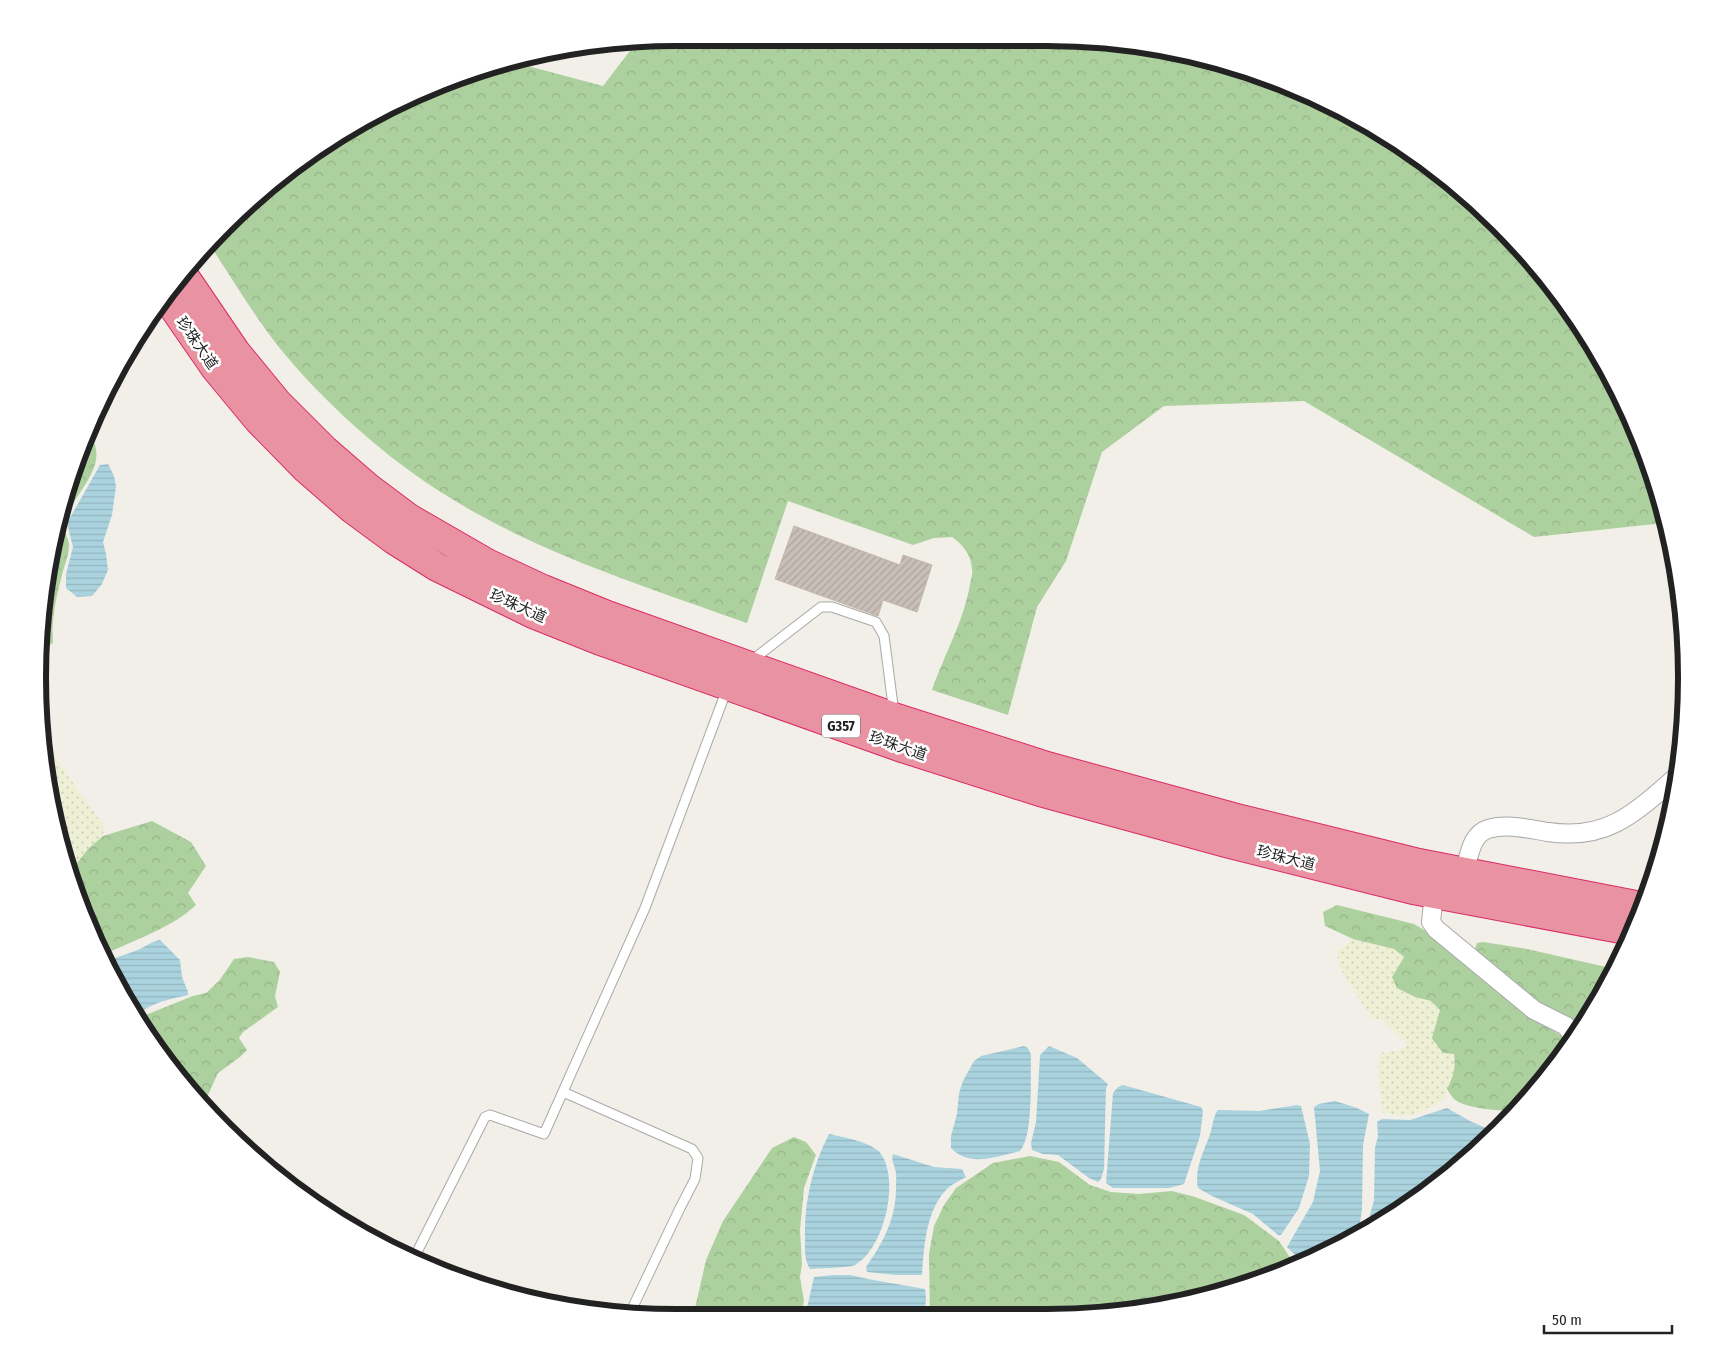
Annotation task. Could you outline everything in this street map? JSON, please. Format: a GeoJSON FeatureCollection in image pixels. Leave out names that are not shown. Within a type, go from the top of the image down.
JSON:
{"type":"FeatureCollection","features":[{"type":"Feature","properties":{"kind":"highway","name":"珍珠大道"},"geometry":{"type":"LineString","coordinates":[[187,280],[236,352],[277,402],[324,449],[368,488],[408,518],[488,563],[543,589],[607,615],[894,717],[1047,766],[1233,817],[1419,863],[1635,905]]}},
{"type":"Feature","properties":{"kind":"highway","name":"珍珠大道"},"geometry":{"type":"LineString","coordinates":[[170,303],[214,368],[258,420],[319,480],[352,509],[394,540],[437,567],[533,614],[598,640],[905,749],[1040,792],[1226,843],[1434,894],[1625,930]]}},
{"type":"Feature","properties":{"kind":"street"},"geometry":{"type":"LineString","coordinates":[[1569,1031],[1566,1026],[1534,1010],[1436,929],[1430,922],[1434,894],[1463,872],[1469,852],[1480,834],[1487,829],[1503,827],[1556,834],[1583,834],[1600,830],[1614,826],[1636,811],[1669,783]]}},
{"type":"Feature","properties":{"kind":"lane"},"geometry":{"type":"LineString","coordinates":[[748,665],[821,607],[832,607],[876,622],[884,636],[894,717]]}},
{"type":"Feature","properties":{"kind":"lane"},"geometry":{"type":"LineString","coordinates":[[417,1252],[485,1117],[490,1115],[544,1134],[645,908],[728,686]]}},
{"type":"Feature","properties":{"kind":"lane"},"geometry":{"type":"LineString","coordinates":[[563,1092],[692,1149],[698,1158],[695,1179],[633,1307]]}},
{"type":"Feature","properties":{"kind":"green space"},"geometry":{"type":"Polygon","coordinates":[[[678,46],[1046,46],[1088,48],[1170,58],[1210,68],[1288,94],[1326,111],[1362,131],[1431,177],[1493,231],[1521,261],[1571,327],[1613,398],[1630,436],[1658,524],[1534,537],[1304,401],[1164,406],[1102,452],[1066,561],[1037,607],[1008,715],[932,690],[959,625],[972,574],[968,554],[960,543],[952,537],[934,538],[913,545],[788,501],[747,623],[627,580],[548,549],[472,511],[436,489],[390,456],[344,417],[283,352],[251,309],[213,250],[261,203],[327,153],[398,111],[436,94],[525,65],[603,86],[632,48],[636,48],[678,46]]]}},
{"type":"Feature","properties":{"kind":"green space"},"geometry":{"type":"Polygon","coordinates":[[[93,440],[96,448],[96,460],[92,472],[68,513],[93,440]]]}},
{"type":"Feature","properties":{"kind":"green space"},"geometry":{"type":"Polygon","coordinates":[[[66,521],[65,529],[69,549],[54,609],[53,643],[47,647],[58,554],[66,521]]]}},
{"type":"Feature","properties":{"kind":"green space"},"geometry":{"type":"Polygon","coordinates":[[[51,750],[104,826],[103,836],[88,849],[75,865],[58,801],[51,750]]]}},
{"type":"Feature","properties":{"kind":"green space"},"geometry":{"type":"Polygon","coordinates":[[[152,821],[191,842],[206,866],[188,893],[196,905],[187,913],[177,920],[109,952],[94,919],[75,865],[88,849],[103,836],[152,821]]]}},
{"type":"Feature","properties":{"kind":"green space"},"geometry":{"type":"Polygon","coordinates":[[[1337,905],[1414,924],[1429,933],[1460,961],[1527,1015],[1564,1038],[1547,1062],[1506,1110],[1474,1107],[1459,1102],[1453,1098],[1447,1089],[1454,1072],[1454,1054],[1443,1053],[1432,1038],[1440,1010],[1431,1001],[1415,997],[1397,988],[1392,977],[1404,957],[1394,949],[1353,939],[1325,926],[1323,912],[1337,905]]]}},
{"type":"Feature","properties":{"kind":"green space"},"geometry":{"type":"Polygon","coordinates":[[[1353,939],[1394,949],[1404,957],[1400,965],[1415,997],[1431,1001],[1440,1010],[1432,1038],[1454,1054],[1453,1077],[1447,1089],[1445,1100],[1413,1115],[1401,1116],[1383,1113],[1378,1074],[1379,1057],[1383,1052],[1398,1051],[1405,1048],[1406,1043],[1382,1020],[1371,1018],[1339,967],[1337,951],[1353,939]]]}},
{"type":"Feature","properties":{"kind":"green space"},"geometry":{"type":"Polygon","coordinates":[[[1483,942],[1527,949],[1607,967],[1572,1026],[1524,992],[1499,971],[1475,949],[1477,943],[1483,942]]]}},
{"type":"Feature","properties":{"kind":"green space"},"geometry":{"type":"Polygon","coordinates":[[[248,957],[274,962],[280,972],[275,996],[278,1007],[243,1032],[239,1038],[247,1050],[218,1073],[207,1098],[177,1062],[145,1015],[193,996],[206,993],[219,981],[234,959],[248,957]]]}},
{"type":"Feature","properties":{"kind":"green space"},"geometry":{"type":"Polygon","coordinates":[[[794,1137],[806,1142],[816,1155],[804,1188],[800,1230],[802,1264],[800,1277],[804,1301],[802,1309],[695,1309],[706,1260],[723,1221],[772,1148],[794,1137]]]}},
{"type":"Feature","properties":{"kind":"green space"},"geometry":{"type":"Polygon","coordinates":[[[1030,1156],[1059,1162],[1090,1185],[1111,1192],[1139,1194],[1172,1191],[1195,1197],[1244,1215],[1279,1241],[1291,1260],[1210,1287],[1170,1297],[1129,1303],[1046,1309],[930,1309],[929,1254],[934,1226],[944,1205],[956,1188],[993,1163],[1030,1156]]]}},
{"type":"Feature","properties":{"kind":"water"},"geometry":{"type":"Polygon","coordinates":[[[108,464],[114,476],[116,486],[112,515],[103,542],[108,570],[102,584],[92,596],[77,597],[66,588],[66,574],[73,547],[67,523],[100,465],[108,464]]]}},
{"type":"Feature","properties":{"kind":"water"},"geometry":{"type":"Polygon","coordinates":[[[160,940],[180,960],[182,977],[188,995],[158,1003],[142,1011],[112,959],[160,940]]]}},
{"type":"Feature","properties":{"kind":"water"},"geometry":{"type":"Polygon","coordinates":[[[1024,1046],[1028,1048],[1031,1055],[1030,1105],[1027,1132],[1020,1151],[984,1159],[967,1158],[958,1154],[951,1148],[951,1136],[957,1114],[959,1093],[974,1061],[981,1056],[1024,1046]]]}},
{"type":"Feature","properties":{"kind":"water"},"geometry":{"type":"Polygon","coordinates":[[[1049,1046],[1077,1058],[1108,1084],[1106,1088],[1104,1169],[1098,1182],[1089,1178],[1058,1155],[1043,1154],[1032,1150],[1031,1143],[1036,1122],[1040,1055],[1049,1046]]]}},
{"type":"Feature","properties":{"kind":"water"},"geometry":{"type":"Polygon","coordinates":[[[1123,1085],[1201,1107],[1203,1111],[1200,1136],[1184,1184],[1169,1188],[1113,1188],[1106,1183],[1113,1093],[1118,1087],[1123,1085]]]}},
{"type":"Feature","properties":{"kind":"water"},"geometry":{"type":"Polygon","coordinates":[[[1335,1101],[1369,1114],[1363,1145],[1362,1209],[1360,1225],[1335,1239],[1328,1240],[1317,1248],[1296,1256],[1287,1247],[1313,1202],[1320,1171],[1314,1107],[1319,1104],[1335,1101]]]}},
{"type":"Feature","properties":{"kind":"water"},"geometry":{"type":"Polygon","coordinates":[[[1301,1106],[1310,1144],[1309,1176],[1299,1208],[1281,1235],[1278,1235],[1253,1214],[1198,1188],[1197,1175],[1218,1110],[1259,1111],[1301,1106]]]}},
{"type":"Feature","properties":{"kind":"water"},"geometry":{"type":"Polygon","coordinates":[[[1447,1108],[1488,1128],[1431,1178],[1371,1219],[1374,1200],[1375,1148],[1378,1136],[1377,1122],[1382,1119],[1410,1120],[1447,1108]]]}},
{"type":"Feature","properties":{"kind":"water"},"geometry":{"type":"Polygon","coordinates":[[[829,1134],[864,1143],[881,1154],[887,1166],[889,1197],[881,1230],[874,1245],[865,1257],[852,1266],[810,1269],[805,1251],[806,1212],[810,1185],[818,1159],[829,1134]]]}},
{"type":"Feature","properties":{"kind":"water"},"geometry":{"type":"Polygon","coordinates":[[[893,1154],[934,1167],[962,1169],[966,1177],[949,1187],[935,1206],[928,1228],[922,1275],[867,1272],[866,1267],[884,1238],[892,1218],[896,1196],[896,1171],[892,1160],[893,1154]]]}},
{"type":"Feature","properties":{"kind":"water"},"geometry":{"type":"Polygon","coordinates":[[[850,1275],[925,1289],[925,1309],[807,1309],[814,1277],[850,1275]]]}},
{"type":"Feature","properties":{"kind":"building"},"geometry":{"type":"Polygon","coordinates":[[[794,526],[900,565],[903,555],[932,565],[917,612],[883,600],[878,616],[775,579],[794,526]]]}}]}
